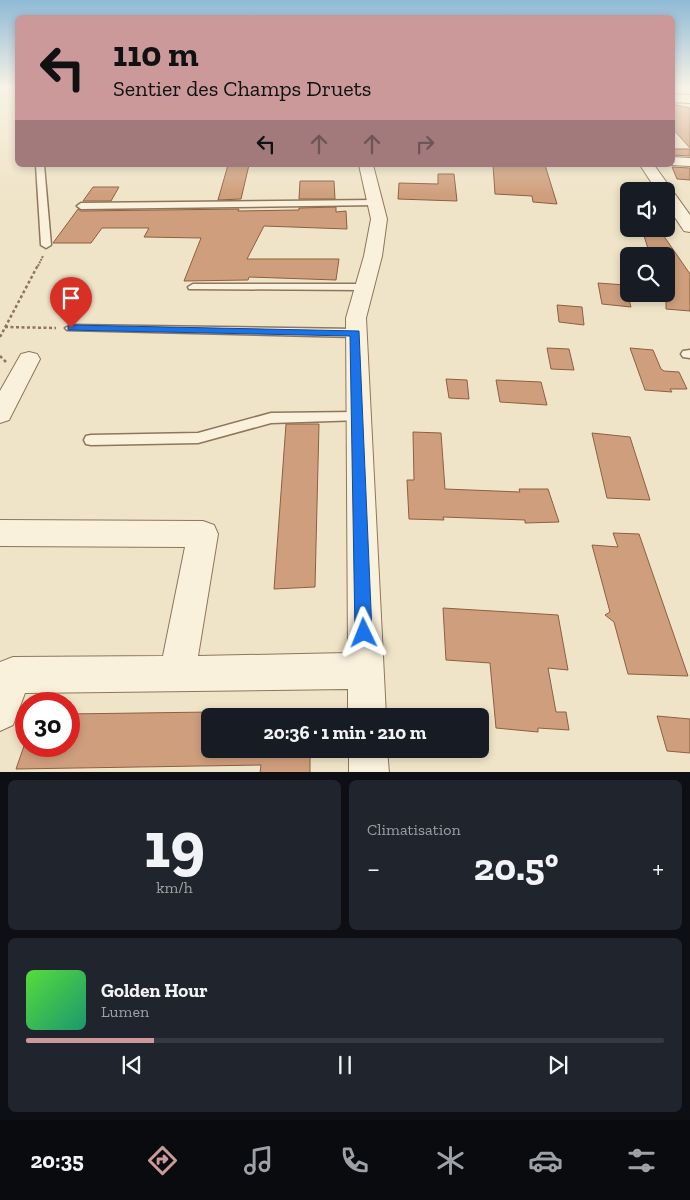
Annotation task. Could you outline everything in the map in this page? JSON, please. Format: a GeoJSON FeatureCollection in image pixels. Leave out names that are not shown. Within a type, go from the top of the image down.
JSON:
{"type":"FeatureCollection","features":[{"type":"Feature","properties":{"kind":"street"},"geometry":{"type":"LineString","coordinates":[[675,161],[690,162]]}},
{"type":"Feature","properties":{"kind":"street"},"geometry":{"type":"LineString","coordinates":[[366,167],[379,219],[373,256],[356,318],[367,708]]}},
{"type":"Feature","properties":{"kind":"street"},"geometry":{"type":"LineString","coordinates":[[648,167],[690,226]]}},
{"type":"Feature","properties":{"kind":"street"},"geometry":{"type":"LineString","coordinates":[[0,414],[29,359]]}},
{"type":"Feature","properties":{"kind":"street"},"geometry":{"type":"LineString","coordinates":[[0,533],[203,534],[177,674]]}},
{"type":"Feature","properties":{"kind":"street"},"geometry":{"type":"LineString","coordinates":[[0,712],[13,675],[365,671]]}},
{"type":"Feature","properties":{"kind":"street"},"geometry":{"type":"LineString","coordinates":[[368,758],[369,772]]}},
{"type":"Feature","properties":{"kind":"lane"},"geometry":{"type":"LineString","coordinates":[[40,167],[46,245]]}},
{"type":"Feature","properties":{"kind":"lane"},"geometry":{"type":"LineString","coordinates":[[81,206],[375,203]]}},
{"type":"Feature","properties":{"kind":"lane"},"geometry":{"type":"LineString","coordinates":[[193,287],[364,287]]}},
{"type":"Feature","properties":{"kind":"lane"},"geometry":{"type":"LineString","coordinates":[[71,328],[356,333]]}},
{"type":"Feature","properties":{"kind":"lane"},"geometry":{"type":"LineString","coordinates":[[91,440],[198,438],[271,418],[358,417]]}},
{"type":"Feature","properties":{"kind":"path"},"geometry":{"type":"LineString","coordinates":[[0,337],[39,265],[46,245]]}},
{"type":"Feature","properties":{"kind":"path"},"geometry":{"type":"LineString","coordinates":[[5,327],[71,328]]}},
{"type":"Feature","properties":{"kind":"building"},"geometry":{"type":"Polygon","coordinates":[[[675,123],[690,123],[690,148],[675,131],[675,123]]]}},
{"type":"Feature","properties":{"kind":"building"},"geometry":{"type":"Polygon","coordinates":[[[675,149],[690,149],[690,156],[675,155],[675,149]]]}},
{"type":"Feature","properties":{"kind":"building"},"geometry":{"type":"Polygon","coordinates":[[[227,167],[249,167],[241,199],[218,200],[227,167]]]}},
{"type":"Feature","properties":{"kind":"building"},"geometry":{"type":"Polygon","coordinates":[[[493,167],[546,167],[557,204],[533,202],[532,196],[495,194],[493,167]]]}},
{"type":"Feature","properties":{"kind":"building"},"geometry":{"type":"Polygon","coordinates":[[[672,167],[690,168],[690,180],[677,179],[672,167]]]}},
{"type":"Feature","properties":{"kind":"building"},"geometry":{"type":"Polygon","coordinates":[[[438,174],[454,174],[457,201],[398,199],[399,183],[438,184],[438,174]]]}},
{"type":"Feature","properties":{"kind":"building"},"geometry":{"type":"Polygon","coordinates":[[[300,181],[334,181],[335,199],[299,199],[300,181]]]}},
{"type":"Feature","properties":{"kind":"building"},"geometry":{"type":"Polygon","coordinates":[[[93,187],[119,187],[111,201],[83,201],[93,187]]]}},
{"type":"Feature","properties":{"kind":"building"},"geometry":{"type":"Polygon","coordinates":[[[336,207],[336,212],[346,211],[347,229],[264,226],[247,259],[339,259],[336,280],[249,277],[248,280],[184,281],[201,238],[144,237],[149,228],[102,228],[91,243],[53,243],[78,209],[81,211],[239,209],[238,211],[336,207]]]}},
{"type":"Feature","properties":{"kind":"building"},"geometry":{"type":"Polygon","coordinates":[[[644,237],[665,237],[671,247],[647,247],[644,237]]]}},
{"type":"Feature","properties":{"kind":"building"},"geometry":{"type":"Polygon","coordinates":[[[675,252],[690,274],[690,311],[666,309],[666,302],[675,302],[675,252]]]}},
{"type":"Feature","properties":{"kind":"building"},"geometry":{"type":"Polygon","coordinates":[[[598,283],[620,285],[620,302],[630,302],[631,307],[602,304],[598,283]]]}},
{"type":"Feature","properties":{"kind":"building"},"geometry":{"type":"Polygon","coordinates":[[[557,305],[582,307],[584,325],[559,322],[557,305]]]}},
{"type":"Feature","properties":{"kind":"building"},"geometry":{"type":"Polygon","coordinates":[[[547,348],[569,349],[574,370],[551,369],[547,348]]]}},
{"type":"Feature","properties":{"kind":"building"},"geometry":{"type":"Polygon","coordinates":[[[630,348],[653,350],[661,369],[679,372],[687,389],[670,389],[672,392],[645,390],[630,348]]]}},
{"type":"Feature","properties":{"kind":"building"},"geometry":{"type":"Polygon","coordinates":[[[446,379],[467,380],[469,399],[449,398],[446,379]]]}},
{"type":"Feature","properties":{"kind":"building"},"geometry":{"type":"Polygon","coordinates":[[[496,380],[541,382],[547,405],[500,402],[496,380]]]}},
{"type":"Feature","properties":{"kind":"building"},"geometry":{"type":"Polygon","coordinates":[[[286,424],[319,424],[315,587],[274,589],[286,424]]]}},
{"type":"Feature","properties":{"kind":"building"},"geometry":{"type":"Polygon","coordinates":[[[413,432],[441,433],[445,489],[520,492],[519,489],[548,489],[559,522],[525,523],[525,520],[443,517],[444,520],[409,519],[407,480],[414,480],[413,432]]]}},
{"type":"Feature","properties":{"kind":"building"},"geometry":{"type":"Polygon","coordinates":[[[592,433],[630,437],[650,500],[607,498],[592,433]]]}},
{"type":"Feature","properties":{"kind":"building"},"geometry":{"type":"Polygon","coordinates":[[[613,533],[639,534],[688,676],[628,674],[614,622],[605,615],[610,612],[592,545],[618,547],[613,533]]]}},
{"type":"Feature","properties":{"kind":"building"},"geometry":{"type":"Polygon","coordinates":[[[443,608],[558,615],[568,670],[548,668],[556,712],[566,712],[569,730],[538,728],[538,732],[496,728],[490,663],[446,660],[443,608]]]}},
{"type":"Feature","properties":{"kind":"building"},"geometry":{"type":"Polygon","coordinates":[[[201,712],[201,758],[310,758],[310,772],[260,772],[261,765],[16,769],[20,757],[80,757],[80,714],[201,712]]]}},
{"type":"Feature","properties":{"kind":"building"},"geometry":{"type":"Polygon","coordinates":[[[657,716],[690,719],[690,753],[667,751],[657,716]]]}},
{"type":"Feature","properties":{"kind":"route"},"geometry":{"type":"LineString","coordinates":[[71,328],[356,333],[356,391],[364,633]]}}]}
